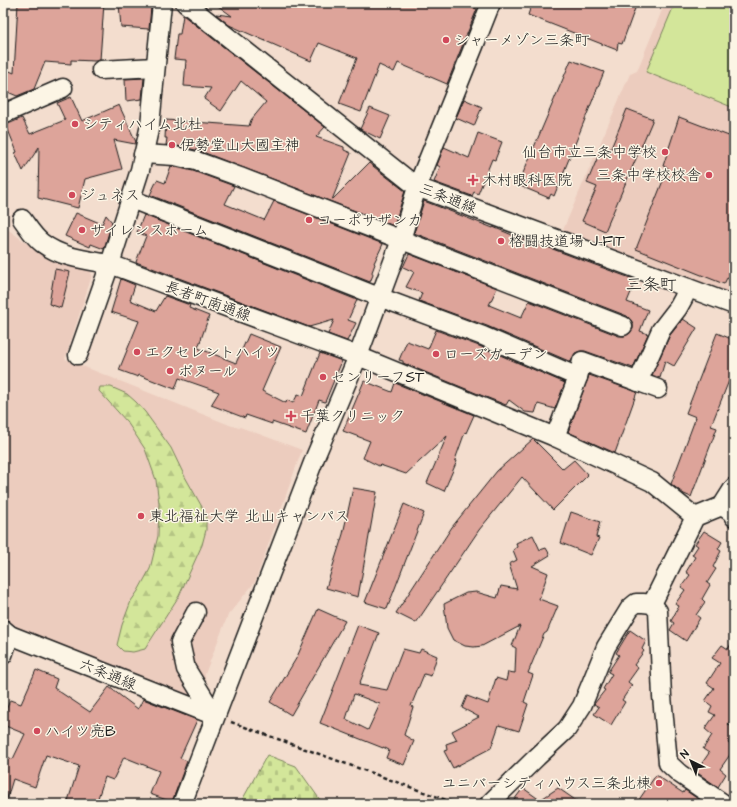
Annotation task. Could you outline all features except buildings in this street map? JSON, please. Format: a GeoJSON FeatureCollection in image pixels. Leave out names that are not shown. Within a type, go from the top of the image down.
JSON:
{"type":"FeatureCollection","features":[{"type":"Feature","properties":{"kind":"street"},"geometry":{"type":"LineString","coordinates":[[78,355],[110,264],[143,154],[150,125],[162,3]]}},
{"type":"Feature","properties":{"kind":"street","name":"三条通線"},"geometry":{"type":"LineString","coordinates":[[185,3],[416,187],[734,305]]}},
{"type":"Feature","properties":{"kind":"street"},"geometry":{"type":"LineString","coordinates":[[182,804],[316,455],[358,356],[401,240],[416,187],[474,46],[487,4]]}},
{"type":"Feature","properties":{"kind":"street"},"geometry":{"type":"LineString","coordinates":[[101,70],[155,67]]}},
{"type":"Feature","properties":{"kind":"street"},"geometry":{"type":"LineString","coordinates":[[3,114],[64,88]]}},
{"type":"Feature","properties":{"kind":"street"},"geometry":{"type":"LineString","coordinates":[[143,154],[175,156],[196,161],[623,326]]}},
{"type":"Feature","properties":{"kind":"street"},"geometry":{"type":"LineString","coordinates":[[130,199],[379,297],[483,336],[578,377]]}},
{"type":"Feature","properties":{"kind":"street","name":"長者町南通線"},"geometry":{"type":"LineString","coordinates":[[22,219],[41,242],[55,251],[74,258],[110,264],[358,356],[555,437],[652,482],[696,517]]}},
{"type":"Feature","properties":{"kind":"street"},"geometry":{"type":"LineString","coordinates":[[638,382],[661,330],[678,308],[688,288]]}},
{"type":"Feature","properties":{"kind":"street"},"geometry":{"type":"LineString","coordinates":[[555,437],[578,377],[582,361],[658,389]]}},
{"type":"Feature","properties":{"kind":"street"},"geometry":{"type":"LineString","coordinates":[[652,604],[696,517],[728,511],[734,487]]}},
{"type":"Feature","properties":{"kind":"street"},"geometry":{"type":"LineString","coordinates":[[489,804],[567,729],[582,706],[606,647],[630,608],[636,603],[652,604],[658,611],[662,696],[668,763],[680,774],[724,804]]}},
{"type":"Feature","properties":{"kind":"street"},"geometry":{"type":"LineString","coordinates":[[196,612],[180,642],[186,669],[215,716]]}},
{"type":"Feature","properties":{"kind":"street"},"geometry":{"type":"LineString","coordinates":[[3,655],[6,632]]}},
{"type":"Feature","properties":{"kind":"street","name":"六条通線"},"geometry":{"type":"LineString","coordinates":[[6,632],[215,716]]}},
{"type":"Feature","properties":{"kind":"path"},"geometry":{"type":"LineString","coordinates":[[215,716],[457,804]]}},
{"type":"Feature","properties":{"kind":"shaded area","name":"仙台市立三条中学校"},"geometry":{"type":"Polygon","coordinates":[[[665,3],[734,3],[734,295],[563,230],[630,74],[637,71],[665,3]]]}},
{"type":"Feature","properties":{"kind":"shaded area","name":"東北福祉大学 北山キャンパス"},"geometry":{"type":"Polygon","coordinates":[[[3,226],[28,244],[90,271],[92,275],[65,359],[232,426],[240,427],[302,450],[255,582],[228,615],[205,674],[206,696],[202,702],[15,630],[3,622],[3,226]]]}},
{"type":"Feature","properties":{"kind":"green space"},"geometry":{"type":"Polygon","coordinates":[[[675,3],[734,3],[734,108],[646,72],[675,3]]]}},
{"type":"Feature","properties":{"kind":"green space"},"geometry":{"type":"Polygon","coordinates":[[[100,387],[111,387],[127,394],[145,412],[171,448],[206,514],[206,530],[202,545],[179,596],[145,649],[133,652],[123,651],[117,645],[122,625],[131,601],[150,569],[158,536],[159,503],[156,480],[145,449],[127,422],[99,391],[100,387]]]}},
{"type":"Feature","properties":{"kind":"green space"},"geometry":{"type":"Polygon","coordinates":[[[267,755],[296,766],[323,804],[240,804],[267,755]]]}},
{"type":"Feature","properties":{"kind":"place","name":"シャーメゾン三条町"},"geometry":{"type":"Point","coordinates":[446,40]}},
{"type":"Feature","properties":{"kind":"place","name":"シティハイム北杜"},"geometry":{"type":"Point","coordinates":[75,124]}},
{"type":"Feature","properties":{"kind":"place","name":"伊勢堂山大國主神"},"geometry":{"type":"Point","coordinates":[172,145]}},
{"type":"Feature","properties":{"kind":"place","name":"仙台市立三条中学校"},"geometry":{"type":"Point","coordinates":[665,152]}},
{"type":"Feature","properties":{"kind":"place","name":"三条中学校校舎"},"geometry":{"type":"Point","coordinates":[709,175]}},
{"type":"Feature","properties":{"kind":"place","name":"木村眼科医院"},"geometry":{"type":"Point","coordinates":[473,180]}},
{"type":"Feature","properties":{"kind":"place","name":"ジュネス"},"geometry":{"type":"Point","coordinates":[72,195]}},
{"type":"Feature","properties":{"kind":"place","name":"コーポサザンカ"},"geometry":{"type":"Point","coordinates":[309,220]}},
{"type":"Feature","properties":{"kind":"place","name":"サイレンスホーム"},"geometry":{"type":"Point","coordinates":[82,230]}},
{"type":"Feature","properties":{"kind":"place","name":"格闘技道場 J-FIT"},"geometry":{"type":"Point","coordinates":[501,241]}},
{"type":"Feature","properties":{"kind":"place","name":"エクセレントハイツ"},"geometry":{"type":"Point","coordinates":[137,352]}},
{"type":"Feature","properties":{"kind":"place","name":"ローズガーデン"},"geometry":{"type":"Point","coordinates":[436,354]}},
{"type":"Feature","properties":{"kind":"place","name":"ボヌール"},"geometry":{"type":"Point","coordinates":[170,371]}},
{"type":"Feature","properties":{"kind":"place","name":"センリーフST"},"geometry":{"type":"Point","coordinates":[323,377]}},
{"type":"Feature","properties":{"kind":"place","name":"千葉クリニック"},"geometry":{"type":"Point","coordinates":[291,416]}},
{"type":"Feature","properties":{"kind":"place","name":"東北福祉大学 北山キャンパス"},"geometry":{"type":"Point","coordinates":[141,516]}},
{"type":"Feature","properties":{"kind":"place","name":"ハイツ亮B"},"geometry":{"type":"Point","coordinates":[37,731]}},
{"type":"Feature","properties":{"kind":"place","name":"ユニバーシティハウス三条北棟"},"geometry":{"type":"Point","coordinates":[659,783]}},
{"type":"Feature","properties":{"kind":"district","name":"三条町"},"geometry":{"type":"Point","coordinates":[651,284]}}]}
